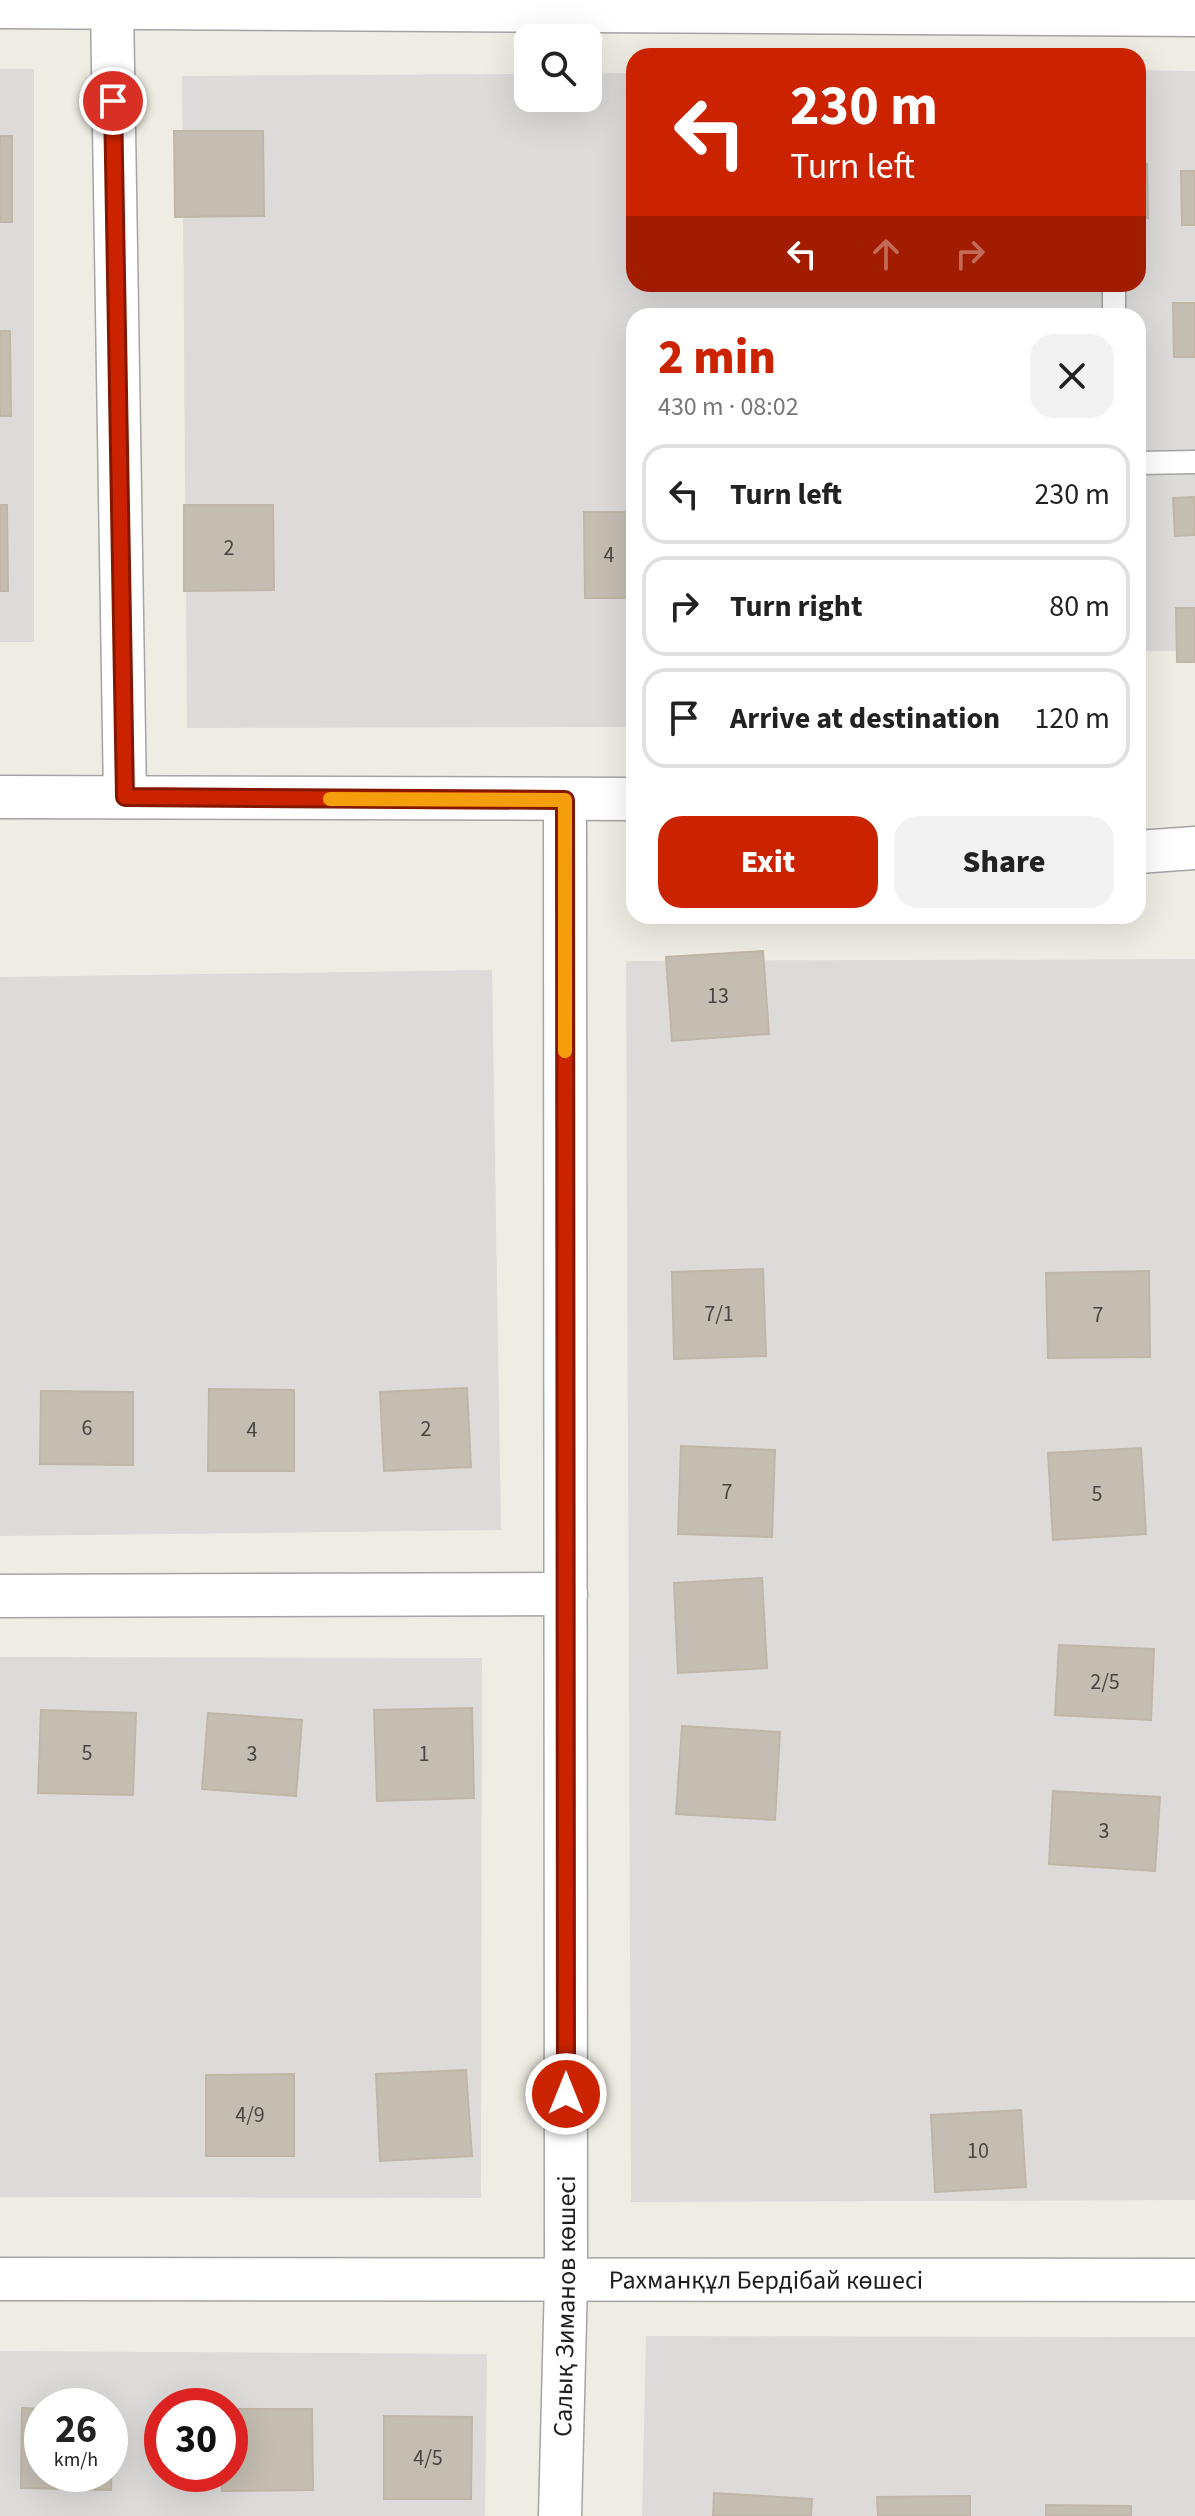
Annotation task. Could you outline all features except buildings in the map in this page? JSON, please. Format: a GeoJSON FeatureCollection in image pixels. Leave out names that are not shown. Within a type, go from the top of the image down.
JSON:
{"type":"FeatureCollection","features":[{"type":"Feature","properties":{"kind":"street"},"geometry":{"type":"LineString","coordinates":[[112,6],[125,797]]}},
{"type":"Feature","properties":{"kind":"street"},"geometry":{"type":"LineString","coordinates":[[0,7],[1195,15]]}},
{"type":"Feature","properties":{"kind":"street"},"geometry":{"type":"LineString","coordinates":[[0,797],[626,799]]}},
{"type":"Feature","properties":{"kind":"street","name":"Салық Зиманов көшесі"},"geometry":{"type":"LineString","coordinates":[[560,2516],[566,2282],[565,800]]}},
{"type":"Feature","properties":{"kind":"street"},"geometry":{"type":"LineString","coordinates":[[1146,851],[1195,848]]}},
{"type":"Feature","properties":{"kind":"street"},"geometry":{"type":"LineString","coordinates":[[0,1596],[566,1594]]}},
{"type":"Feature","properties":{"kind":"street","name":"Рахманқұл Бердібай көшесі"},"geometry":{"type":"LineString","coordinates":[[0,2279],[566,2282],[1195,2280]]}},
{"type":"Feature","properties":{"kind":"lane"},"geometry":{"type":"LineString","coordinates":[[1146,463],[1195,462]]}},
{"type":"Feature","properties":{"kind":"shaded area"},"geometry":{"type":"Polygon","coordinates":[[[0,69],[34,69],[34,642],[0,642],[0,69]]]}},
{"type":"Feature","properties":{"kind":"shaded area"},"geometry":{"type":"Polygon","coordinates":[[[1146,70],[1195,71],[1195,651],[1146,651],[1146,308],[626,308],[626,727],[187,728],[182,76],[514,74],[514,112],[602,112],[602,73],[626,73],[626,292],[1146,292],[1146,70]]]}},
{"type":"Feature","properties":{"kind":"shaded area"},"geometry":{"type":"Polygon","coordinates":[[[1195,959],[1195,2200],[631,2202],[626,961],[1195,959]]]}},
{"type":"Feature","properties":{"kind":"shaded area"},"geometry":{"type":"Polygon","coordinates":[[[492,970],[501,1530],[0,1536],[0,977],[492,970]]]}},
{"type":"Feature","properties":{"kind":"shaded area"},"geometry":{"type":"Polygon","coordinates":[[[0,1657],[482,1658],[481,2198],[0,2197],[0,1657]]]}},
{"type":"Feature","properties":{"kind":"shaded area"},"geometry":{"type":"Polygon","coordinates":[[[646,2336],[1195,2337],[1195,2516],[642,2516],[646,2336]]]}},
{"type":"Feature","properties":{"kind":"shaded area"},"geometry":{"type":"Polygon","coordinates":[[[0,2351],[487,2354],[485,2516],[0,2516],[0,2351]]]}},
{"type":"Feature","properties":{"kind":"slow traffic"},"geometry":{"type":"LineString","coordinates":[[330,799],[565,800],[565,1051]]}},
{"type":"Feature","properties":{"kind":"route"},"geometry":{"type":"LineString","coordinates":[[113,101],[125,797],[565,800],[566,2094]]}}]}
